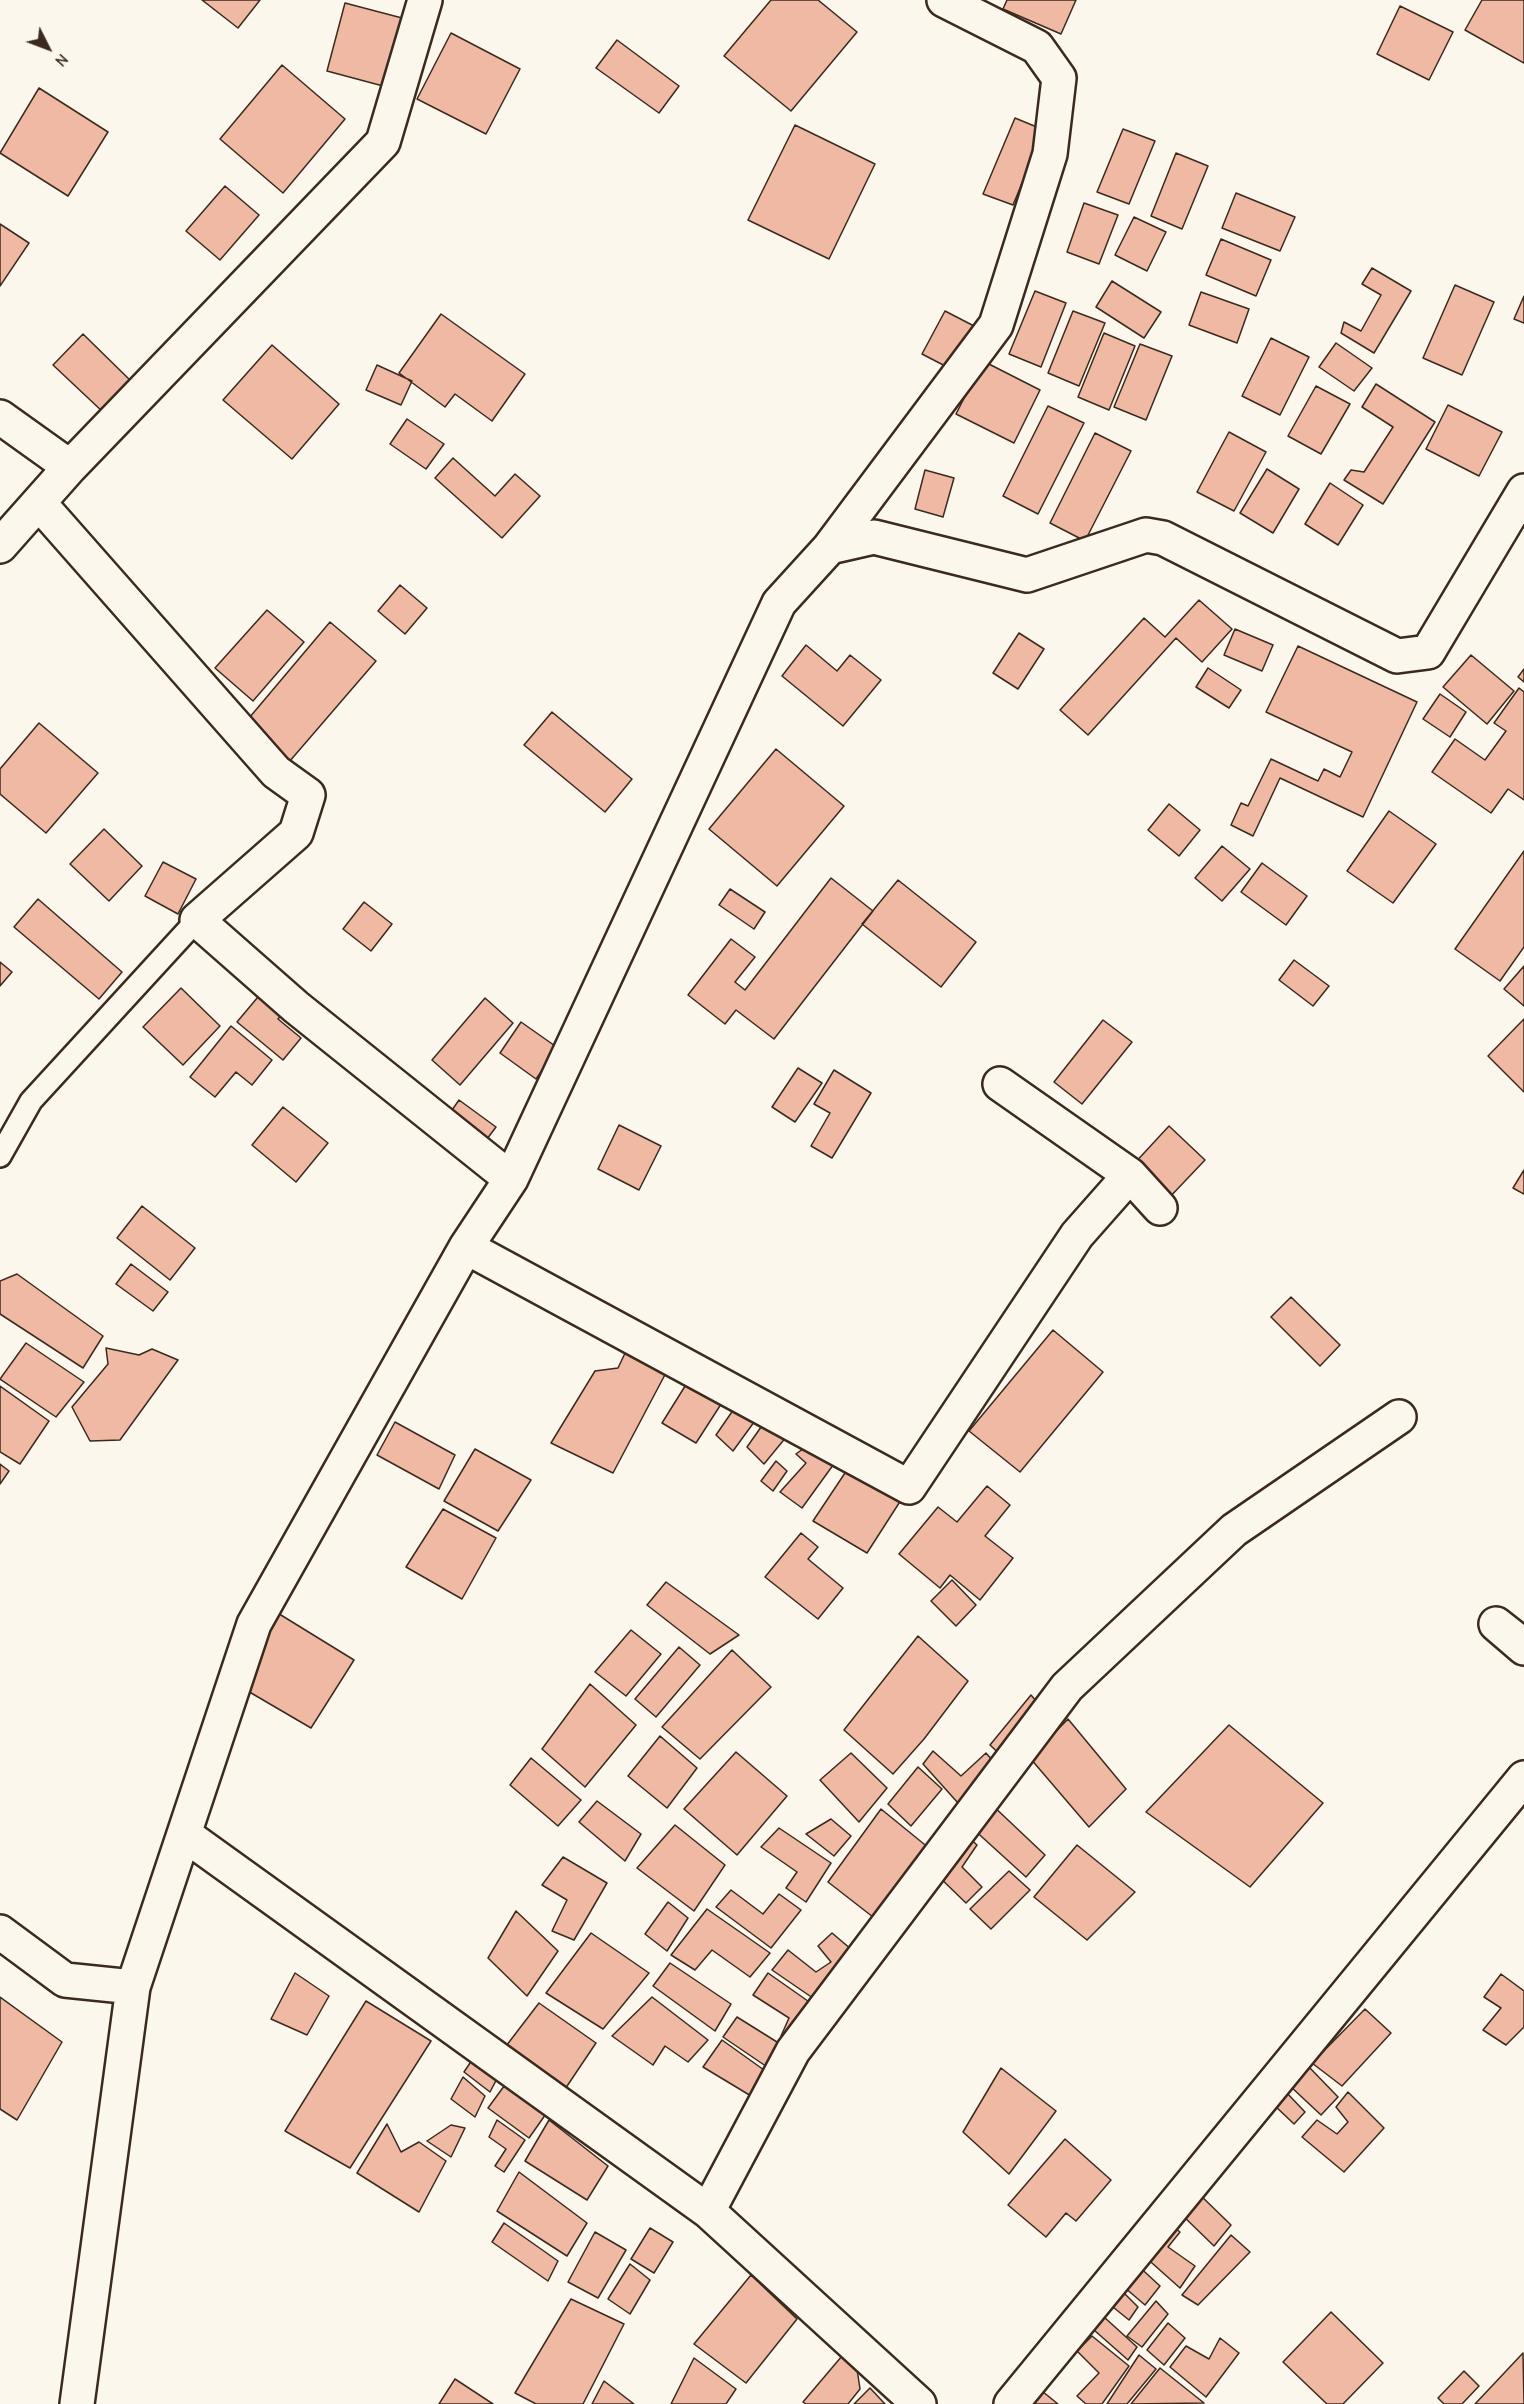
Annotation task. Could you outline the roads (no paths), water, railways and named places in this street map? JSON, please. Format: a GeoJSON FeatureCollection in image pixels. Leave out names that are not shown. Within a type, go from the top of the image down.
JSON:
{"type":"FeatureCollection","features":[{"type":"Feature","properties":{"kind":"street"},"geometry":{"type":"LineString","coordinates":[[0,546],[70,467],[383,142],[425,0]]}},
{"type":"Feature","properties":{"kind":"street"},"geometry":{"type":"LineString","coordinates":[[77,2404],[133,1987],[254,1624],[466,1247],[512,1179],[779,603],[830,547],[996,325],[1050,154],[1059,78],[1037,47],[944,0]]}},
{"type":"Feature","properties":{"kind":"street"},"geometry":{"type":"LineString","coordinates":[[0,417],[70,467]]}},
{"type":"Feature","properties":{"kind":"street"},"geometry":{"type":"LineString","coordinates":[[830,547],[874,537],[1027,576],[1146,535],[1163,538],[1397,656],[1428,652],[1524,491]]}},
{"type":"Feature","properties":{"kind":"street"},"geometry":{"type":"LineString","coordinates":[[39,503],[276,772],[308,795],[296,833],[197,920],[296,1007],[512,1179]]}},
{"type":"Feature","properties":{"kind":"street"},"geometry":{"type":"LineString","coordinates":[[1000,1084],[1130,1174],[1160,1208]]}},
{"type":"Feature","properties":{"kind":"street"},"geometry":{"type":"LineString","coordinates":[[466,1247],[909,1487],[1077,1235],[1130,1174]]}},
{"type":"Feature","properties":{"kind":"street"},"geometry":{"type":"LineString","coordinates":[[708,2211],[794,2051],[1067,1687],[1234,1530],[1399,1417]]}},
{"type":"Feature","properties":{"kind":"street"},"geometry":{"type":"LineString","coordinates":[[1011,2404],[1524,1778]]}},
{"type":"Feature","properties":{"kind":"street"},"geometry":{"type":"LineString","coordinates":[[184,1834],[708,2211],[919,2404]]}},
{"type":"Feature","properties":{"kind":"street"},"geometry":{"type":"LineString","coordinates":[[0,1932],[65,1980],[133,1987]]}},
{"type":"Feature","properties":{"kind":"lane"},"geometry":{"type":"LineString","coordinates":[[0,1156],[31,1101],[197,920]]}}]}
